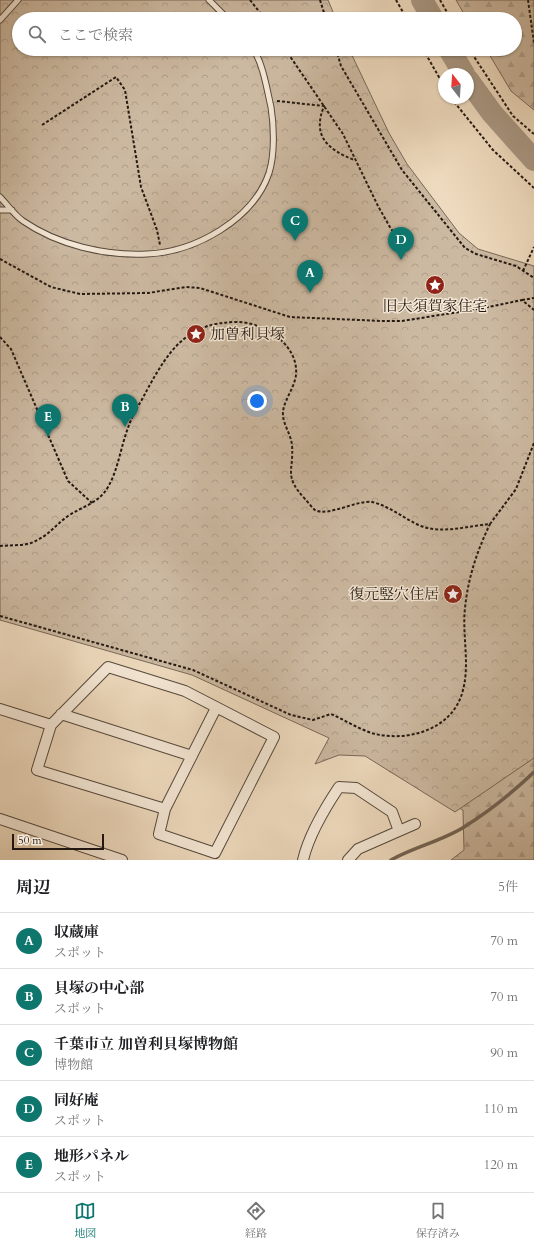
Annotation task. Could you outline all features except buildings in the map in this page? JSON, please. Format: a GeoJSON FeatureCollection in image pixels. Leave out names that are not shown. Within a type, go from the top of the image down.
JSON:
{"type":"FeatureCollection","features":[{"type":"Feature","properties":{"kind":"street"},"geometry":{"type":"LineString","coordinates":[[165,809],[37,770],[51,725],[108,667],[185,691],[274,737],[215,853],[159,834],[165,809],[216,708]]}},
{"type":"Feature","properties":{"kind":"street"},"geometry":{"type":"LineString","coordinates":[[0,709],[51,725]]}},
{"type":"Feature","properties":{"kind":"street"},"geometry":{"type":"LineString","coordinates":[[62,714],[192,756]]}},
{"type":"Feature","properties":{"kind":"street"},"geometry":{"type":"LineString","coordinates":[[303,860],[305,848],[339,787],[356,788],[392,812],[399,830]]}},
{"type":"Feature","properties":{"kind":"street"},"geometry":{"type":"LineString","coordinates":[[0,819],[122,860]]}},
{"type":"Feature","properties":{"kind":"street"},"geometry":{"type":"LineString","coordinates":[[348,860],[358,849],[399,830],[416,824]]}},
{"type":"Feature","properties":{"kind":"lane"},"geometry":{"type":"LineString","coordinates":[[0,20],[18,0]]}},
{"type":"Feature","properties":{"kind":"lane"},"geometry":{"type":"LineString","coordinates":[[209,0],[221,12]]}},
{"type":"Feature","properties":{"kind":"lane"},"geometry":{"type":"LineString","coordinates":[[0,197],[22,220],[53,238],[78,246],[122,254],[148,254],[198,243],[228,225],[255,200],[269,172],[274,124],[269,100],[256,56]]}},
{"type":"Feature","properties":{"kind":"lane"},"geometry":{"type":"LineString","coordinates":[[0,210],[12,210]]}},
{"type":"Feature","properties":{"kind":"path"},"geometry":{"type":"LineString","coordinates":[[250,0],[259,12]]}},
{"type":"Feature","properties":{"kind":"path"},"geometry":{"type":"LineString","coordinates":[[320,0],[324,12]]}},
{"type":"Feature","properties":{"kind":"path"},"geometry":{"type":"LineString","coordinates":[[396,0],[403,12]]}},
{"type":"Feature","properties":{"kind":"path"},"geometry":{"type":"LineString","coordinates":[[440,0],[446,12]]}},
{"type":"Feature","properties":{"kind":"path"},"geometry":{"type":"LineString","coordinates":[[528,0],[534,43]]}},
{"type":"Feature","properties":{"kind":"path"},"geometry":{"type":"LineString","coordinates":[[290,56],[343,134],[381,212],[391,229],[406,248]]}},
{"type":"Feature","properties":{"kind":"path"},"geometry":{"type":"LineString","coordinates":[[338,56],[341,66],[402,170],[465,248],[476,254],[516,266],[534,278]]}},
{"type":"Feature","properties":{"kind":"path"},"geometry":{"type":"LineString","coordinates":[[427,56],[438,75]]}},
{"type":"Feature","properties":{"kind":"path"},"geometry":{"type":"LineString","coordinates":[[474,56],[513,116],[534,134]]}},
{"type":"Feature","properties":{"kind":"path"},"geometry":{"type":"LineString","coordinates":[[42,125],[116,77],[125,90],[141,187],[157,230],[162,252]]}},
{"type":"Feature","properties":{"kind":"path"},"geometry":{"type":"LineString","coordinates":[[269,100],[324,106]]}},
{"type":"Feature","properties":{"kind":"path"},"geometry":{"type":"LineString","coordinates":[[456,104],[493,150],[534,188]]}},
{"type":"Feature","properties":{"kind":"path"},"geometry":{"type":"LineString","coordinates":[[324,106],[318,120],[321,136],[331,149],[355,160]]}},
{"type":"Feature","properties":{"kind":"path"},"geometry":{"type":"LineString","coordinates":[[523,271],[534,247]]}},
{"type":"Feature","properties":{"kind":"path"},"geometry":{"type":"LineString","coordinates":[[0,259],[51,286],[80,294],[148,293],[186,287],[200,288],[290,317],[402,321],[484,308],[534,298]]}},
{"type":"Feature","properties":{"kind":"path"},"geometry":{"type":"LineString","coordinates":[[522,300],[534,310]]}},
{"type":"Feature","properties":{"kind":"path"},"geometry":{"type":"LineString","coordinates":[[0,546],[29,544],[55,529],[68,516],[93,503],[108,487],[128,426],[154,377],[178,342],[201,328],[219,323],[238,322],[255,324],[269,331],[283,342],[293,354],[296,373],[293,389],[285,405],[283,413],[292,445],[291,478],[294,487],[316,510],[325,512],[360,502],[372,502],[395,511],[419,525],[434,530],[490,524]]}},
{"type":"Feature","properties":{"kind":"path"},"geometry":{"type":"LineString","coordinates":[[0,337],[11,349],[61,468],[68,480],[93,503]]}},
{"type":"Feature","properties":{"kind":"path"},"geometry":{"type":"LineString","coordinates":[[0,616],[193,670],[291,715],[313,720],[331,714],[375,734],[403,737],[424,731],[452,715],[464,689],[466,670],[465,608],[473,563],[490,524],[516,489],[534,443]]}},
{"type":"Feature","properties":{"kind":"green space"},"geometry":{"type":"Polygon","coordinates":[[[0,0],[328,0],[333,12],[12,12],[12,56],[352,56],[389,133],[407,164],[459,233],[478,249],[534,266],[534,758],[455,812],[365,756],[339,755],[315,764],[329,738],[192,675],[0,620],[0,0]]]}},
{"type":"Feature","properties":{"kind":"green space"},"geometry":{"type":"Polygon","coordinates":[[[456,0],[534,0],[534,110],[511,91],[490,56],[522,56],[522,12],[463,12],[456,0]]]}},
{"type":"Feature","properties":{"kind":"green space"},"geometry":{"type":"Polygon","coordinates":[[[534,654],[534,860],[451,860],[464,850],[463,810],[389,771],[534,654]]]}},
{"type":"Feature","properties":{"kind":"waterway"},"geometry":{"type":"LineString","coordinates":[[422,0],[429,12]]}},
{"type":"Feature","properties":{"kind":"waterway"},"geometry":{"type":"LineString","coordinates":[[453,56],[460,68]]}},
{"type":"Feature","properties":{"kind":"waterway"},"geometry":{"type":"LineString","coordinates":[[474,88],[492,113],[534,160]]}},
{"type":"Feature","properties":{"kind":"waterway"},"geometry":{"type":"LineString","coordinates":[[391,860],[464,827],[518,787],[534,772]]}},
{"type":"Feature","properties":{"kind":"place","name":"千葉市立 加曽利貝塚博物館"},"geometry":{"type":"Point","coordinates":[295,241]}},
{"type":"Feature","properties":{"kind":"place","name":"同好庵"},"geometry":{"type":"Point","coordinates":[401,260]}},
{"type":"Feature","properties":{"kind":"place","name":"旧大須賀家住宅"},"geometry":{"type":"Point","coordinates":[435,285]}},
{"type":"Feature","properties":{"kind":"place","name":"収蔵庫"},"geometry":{"type":"Point","coordinates":[310,293]}},
{"type":"Feature","properties":{"kind":"place","name":"加曽利貝塚"},"geometry":{"type":"Point","coordinates":[196,334]}},
{"type":"Feature","properties":{"kind":"place","name":"貝塚の中心部"},"geometry":{"type":"Point","coordinates":[125,427]}},
{"type":"Feature","properties":{"kind":"place","name":"地形パネル"},"geometry":{"type":"Point","coordinates":[48,437]}},
{"type":"Feature","properties":{"kind":"place","name":"復元竪穴住居"},"geometry":{"type":"Point","coordinates":[453,594]}}]}
